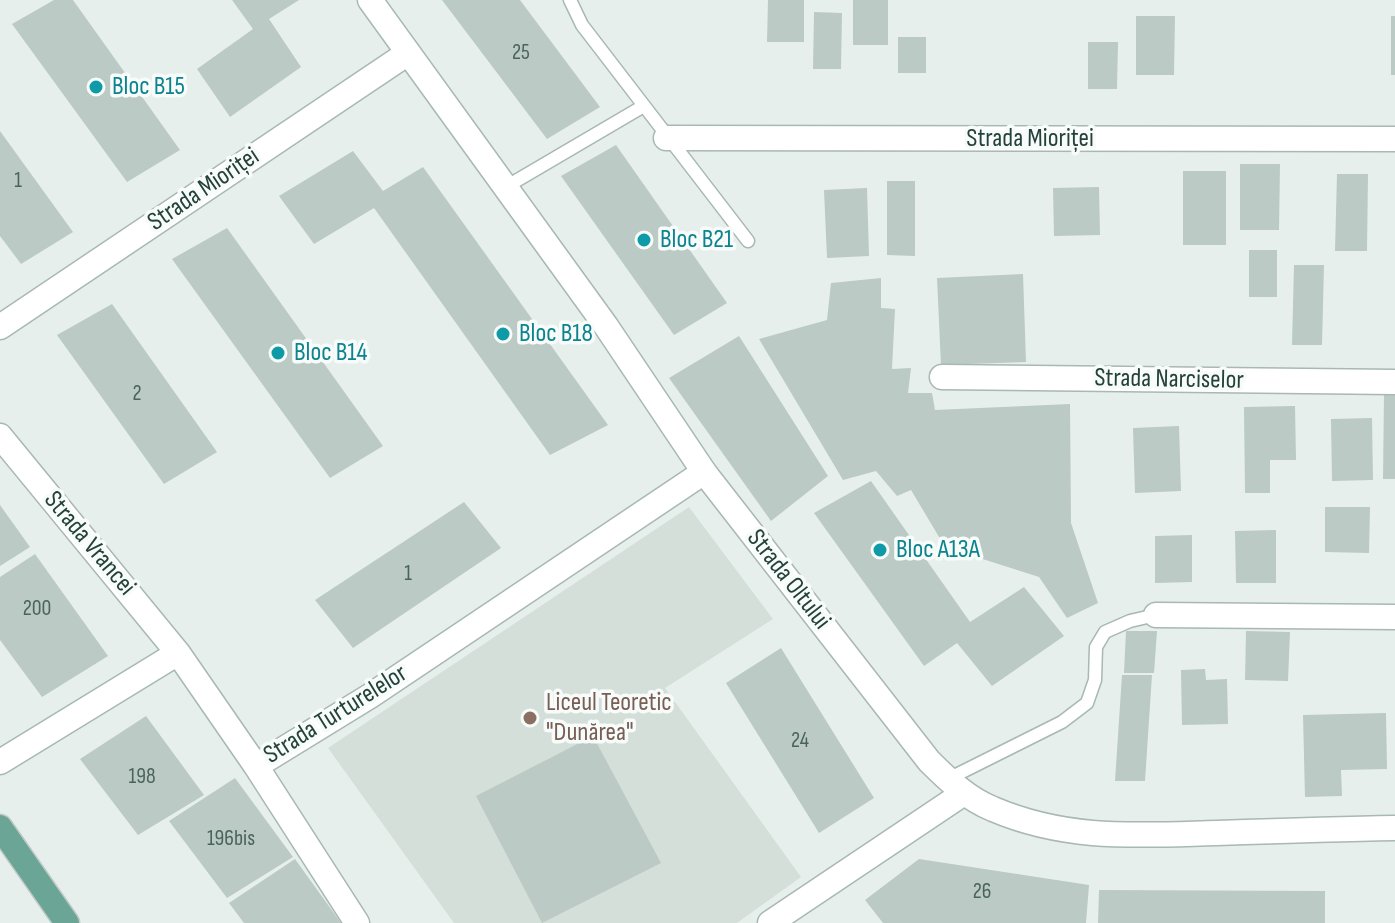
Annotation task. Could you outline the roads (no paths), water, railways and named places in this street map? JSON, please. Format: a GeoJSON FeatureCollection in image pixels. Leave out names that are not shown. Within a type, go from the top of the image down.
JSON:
{"type":"FeatureCollection","features":[{"type":"Feature","properties":{"kind":"main road"},"geometry":{"type":"LineString","coordinates":[[0,827],[67,923]]}},
{"type":"Feature","properties":{"kind":"street","name":"Strada Oltului"},"geometry":{"type":"LineString","coordinates":[[370,0],[606,326],[704,472],[929,761],[956,786],[990,809],[1034,824],[1080,834],[1395,828]]}},
{"type":"Feature","properties":{"kind":"street","name":"Strada Mioriței"},"geometry":{"type":"LineString","coordinates":[[0,327],[408,53]]}},
{"type":"Feature","properties":{"kind":"street","name":"Strada Mioriței"},"geometry":{"type":"LineString","coordinates":[[666,138],[1395,139]]}},
{"type":"Feature","properties":{"kind":"street","name":"Strada Narciselor"},"geometry":{"type":"LineString","coordinates":[[942,377],[1395,382]]}},
{"type":"Feature","properties":{"kind":"street","name":"Strada Vrancei"},"geometry":{"type":"LineString","coordinates":[[0,436],[178,653]]}},
{"type":"Feature","properties":{"kind":"street","name":"Strada Turturelelor"},"geometry":{"type":"LineString","coordinates":[[178,653],[256,766],[370,696],[704,472]]}},
{"type":"Feature","properties":{"kind":"street"},"geometry":{"type":"LineString","coordinates":[[1156,615],[1395,617]]}},
{"type":"Feature","properties":{"kind":"street"},"geometry":{"type":"LineString","coordinates":[[0,762],[178,653]]}},
{"type":"Feature","properties":{"kind":"street"},"geometry":{"type":"LineString","coordinates":[[256,766],[357,923]]}},
{"type":"Feature","properties":{"kind":"street"},"geometry":{"type":"LineString","coordinates":[[770,923],[956,786]]}},
{"type":"Feature","properties":{"kind":"lane"},"geometry":{"type":"LineString","coordinates":[[570,0],[582,25],[642,107],[748,241]]}},
{"type":"Feature","properties":{"kind":"lane"},"geometry":{"type":"LineString","coordinates":[[504,188],[642,107]]}},
{"type":"Feature","properties":{"kind":"lane"},"geometry":{"type":"LineString","coordinates":[[956,786],[1062,722],[1087,703],[1095,680],[1096,647],[1105,632],[1130,621],[1156,615]]}},
{"type":"Feature","properties":{"kind":"place","name":"Bloc B15"},"geometry":{"type":"Point","coordinates":[96,87]}},
{"type":"Feature","properties":{"kind":"place","name":"Bloc B21"},"geometry":{"type":"Point","coordinates":[644,240]}},
{"type":"Feature","properties":{"kind":"place","name":"Bloc B18"},"geometry":{"type":"Point","coordinates":[503,334]}},
{"type":"Feature","properties":{"kind":"place","name":"Bloc B14"},"geometry":{"type":"Point","coordinates":[278,353]}},
{"type":"Feature","properties":{"kind":"place","name":"Bloc A13A"},"geometry":{"type":"Point","coordinates":[880,550]}},
{"type":"Feature","properties":{"kind":"place","name":"Liceul Teoretic \"Dunărea\""},"geometry":{"type":"Point","coordinates":[530,718]}}]}
